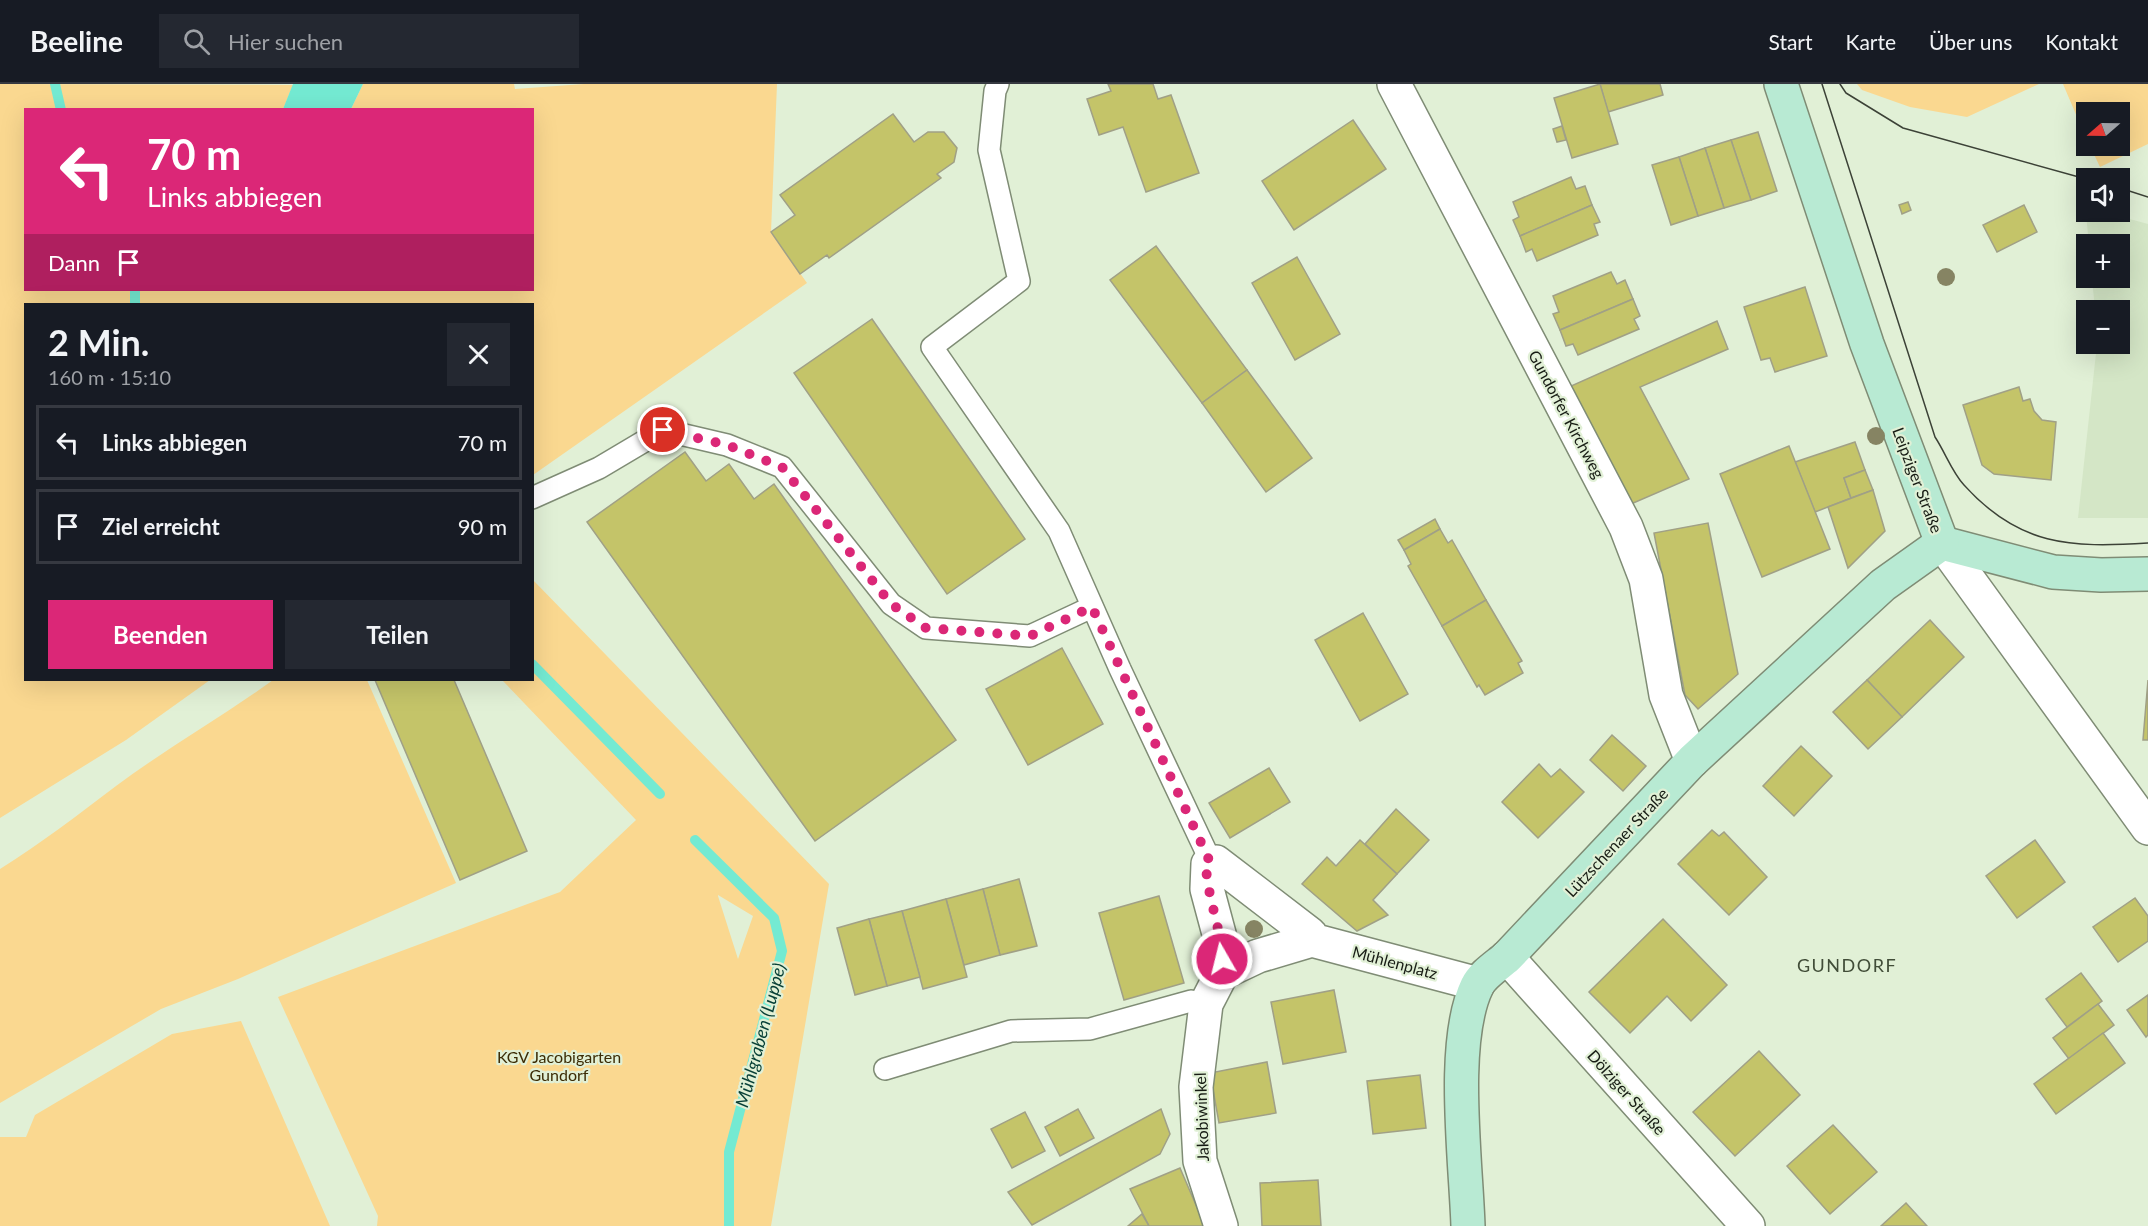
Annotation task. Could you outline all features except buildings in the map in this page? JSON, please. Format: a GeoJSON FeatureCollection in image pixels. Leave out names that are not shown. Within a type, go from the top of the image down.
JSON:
{"type":"FeatureCollection","features":[{"type":"Feature","properties":{"kind":"street","name":"Gundorfer Kirchweg"},"geometry":{"type":"LineString","coordinates":[[1394,84],[1626,527],[1646,579],[1666,695],[1692,761]]}},
{"type":"Feature","properties":{"kind":"street","name":"Leipziger Straße"},"geometry":{"type":"LineString","coordinates":[[1781,84],[1867,344],[1942,543],[2148,828]]}},
{"type":"Feature","properties":{"kind":"street","name":"Lützschenaer Straße"},"geometry":{"type":"LineString","coordinates":[[1478,984],[1507,957],[1692,761],[1883,585],[1942,543]]}},
{"type":"Feature","properties":{"kind":"street"},"geometry":{"type":"LineString","coordinates":[[1942,543],[2053,572],[2101,575],[2148,574]]}},
{"type":"Feature","properties":{"kind":"street"},"geometry":{"type":"LineString","coordinates":[[1210,862],[1216,862],[1310,934],[1312,940],[1258,956],[1222,973],[1222,945],[1207,889],[1206,867],[1210,862]]}},
{"type":"Feature","properties":{"kind":"street","name":"Mühlenplatz"},"geometry":{"type":"LineString","coordinates":[[1312,940],[1478,984]]}},
{"type":"Feature","properties":{"kind":"street","name":"Dölziger Straße"},"geometry":{"type":"LineString","coordinates":[[1507,957],[1748,1226]]}},
{"type":"Feature","properties":{"kind":"street","name":"Jakobiwinkel"},"geometry":{"type":"LineString","coordinates":[[1221,1226],[1200,1161],[1196,1087],[1206,1004],[1222,973]]}},
{"type":"Feature","properties":{"kind":"street"},"geometry":{"type":"LineString","coordinates":[[1468,1226],[1462,1060],[1467,1021],[1478,984]]}},
{"type":"Feature","properties":{"kind":"lane"},"geometry":{"type":"LineString","coordinates":[[998,84],[995,91],[989,150],[1019,281],[932,347],[1059,531],[1210,862]]}},
{"type":"Feature","properties":{"kind":"lane"},"geometry":{"type":"LineString","coordinates":[[534,497],[599,468],[663,430],[727,445],[782,467],[891,604],[926,628],[1030,636],[1092,607]]}},
{"type":"Feature","properties":{"kind":"lane"},"geometry":{"type":"LineString","coordinates":[[885,1069],[1011,1031],[1090,1029],[1191,1001],[1206,1004]]}},
{"type":"Feature","properties":{"kind":"shaded area"},"geometry":{"type":"Polygon","coordinates":[[[2130,219],[2148,224],[2148,518],[2078,518],[2096,354],[2130,354],[2130,300],[2094,300],[2093,288],[2130,288],[2130,234],[2088,234],[2087,222],[2130,222],[2130,219]]]}},
{"type":"Feature","properties":{"kind":"green space"},"geometry":{"type":"Polygon","coordinates":[[[0,84],[293,85],[283,108],[24,108],[24,291],[534,291],[534,108],[351,108],[363,84],[514,84],[515,89],[584,84],[777,84],[771,232],[807,283],[534,474],[534,303],[24,303],[24,681],[209,681],[126,740],[0,818],[0,84]]]}},
{"type":"Feature","properties":{"kind":"green space"},"geometry":{"type":"Polygon","coordinates":[[[1857,84],[2039,84],[1967,117],[1910,107],[1862,90],[1857,84]]]}},
{"type":"Feature","properties":{"kind":"green space"},"geometry":{"type":"Polygon","coordinates":[[[2063,84],[2148,84],[2148,144],[2130,153],[2130,102],[2076,102],[2076,115],[2063,84]]]}},
{"type":"Feature","properties":{"kind":"green space"},"geometry":{"type":"Polygon","coordinates":[[[2095,156],[2123,156],[2100,167],[2095,156]]]}},
{"type":"Feature","properties":{"kind":"green space","name":"KGV Jacobigarten Gundorf"},"geometry":{"type":"Polygon","coordinates":[[[534,581],[829,884],[771,1226],[377,1226],[378,1216],[278,997],[560,892],[636,820],[503,681],[534,681],[534,581]],[[718,895],[738,959],[753,916],[718,895]]]}},
{"type":"Feature","properties":{"kind":"green space"},"geometry":{"type":"Polygon","coordinates":[[[272,681],[367,681],[456,883],[238,979],[161,1009],[0,1103],[0,869],[59,829],[135,772],[272,681]]]}},
{"type":"Feature","properties":{"kind":"green space"},"geometry":{"type":"Polygon","coordinates":[[[241,1021],[330,1226],[0,1226],[0,1137],[26,1137],[35,1115],[172,1034],[241,1021]]]}},
{"type":"Feature","properties":{"kind":"water"},"geometry":{"type":"Polygon","coordinates":[[[293,84],[363,84],[351,108],[283,108],[293,84]]]}},
{"type":"Feature","properties":{"kind":"waterway","name":"Mühlgraben (Luppe)"},"geometry":{"type":"LineString","coordinates":[[55,84],[61,108]]}},
{"type":"Feature","properties":{"kind":"waterway","name":"Mühlgraben (Luppe)"},"geometry":{"type":"LineString","coordinates":[[135,291],[135,303]]}},
{"type":"Feature","properties":{"kind":"waterway","name":"Mühlgraben (Luppe)"},"geometry":{"type":"LineString","coordinates":[[534,666],[660,794]]}},
{"type":"Feature","properties":{"kind":"waterway","name":"Mühlgraben (Luppe)"},"geometry":{"type":"LineString","coordinates":[[695,840],[774,918],[782,951],[729,1152],[729,1226]]}},
{"type":"Feature","properties":{"kind":"tram line"},"geometry":{"type":"LineString","coordinates":[[1822,84],[1935,437],[1960,480],[1984,505],[2005,520],[2047,539],[2094,545],[2148,543]]}},
{"type":"Feature","properties":{"kind":"tram line"},"geometry":{"type":"LineString","coordinates":[[1840,84],[1846,93],[1903,128],[2076,176]]}},
{"type":"Feature","properties":{"kind":"tram line"},"geometry":{"type":"LineString","coordinates":[[2130,191],[2148,197]]}},
{"type":"Feature","properties":{"kind":"district","name":"GUNDORF"},"geometry":{"type":"Point","coordinates":[1847,965]}},
{"type":"Feature","properties":{"kind":"route"},"geometry":{"type":"LineString","coordinates":[[663,430],[727,445],[782,467],[891,604],[926,628],[1030,636],[1092,607],[1210,862],[1206,867],[1207,889],[1222,945],[1222,959]]}}]}
